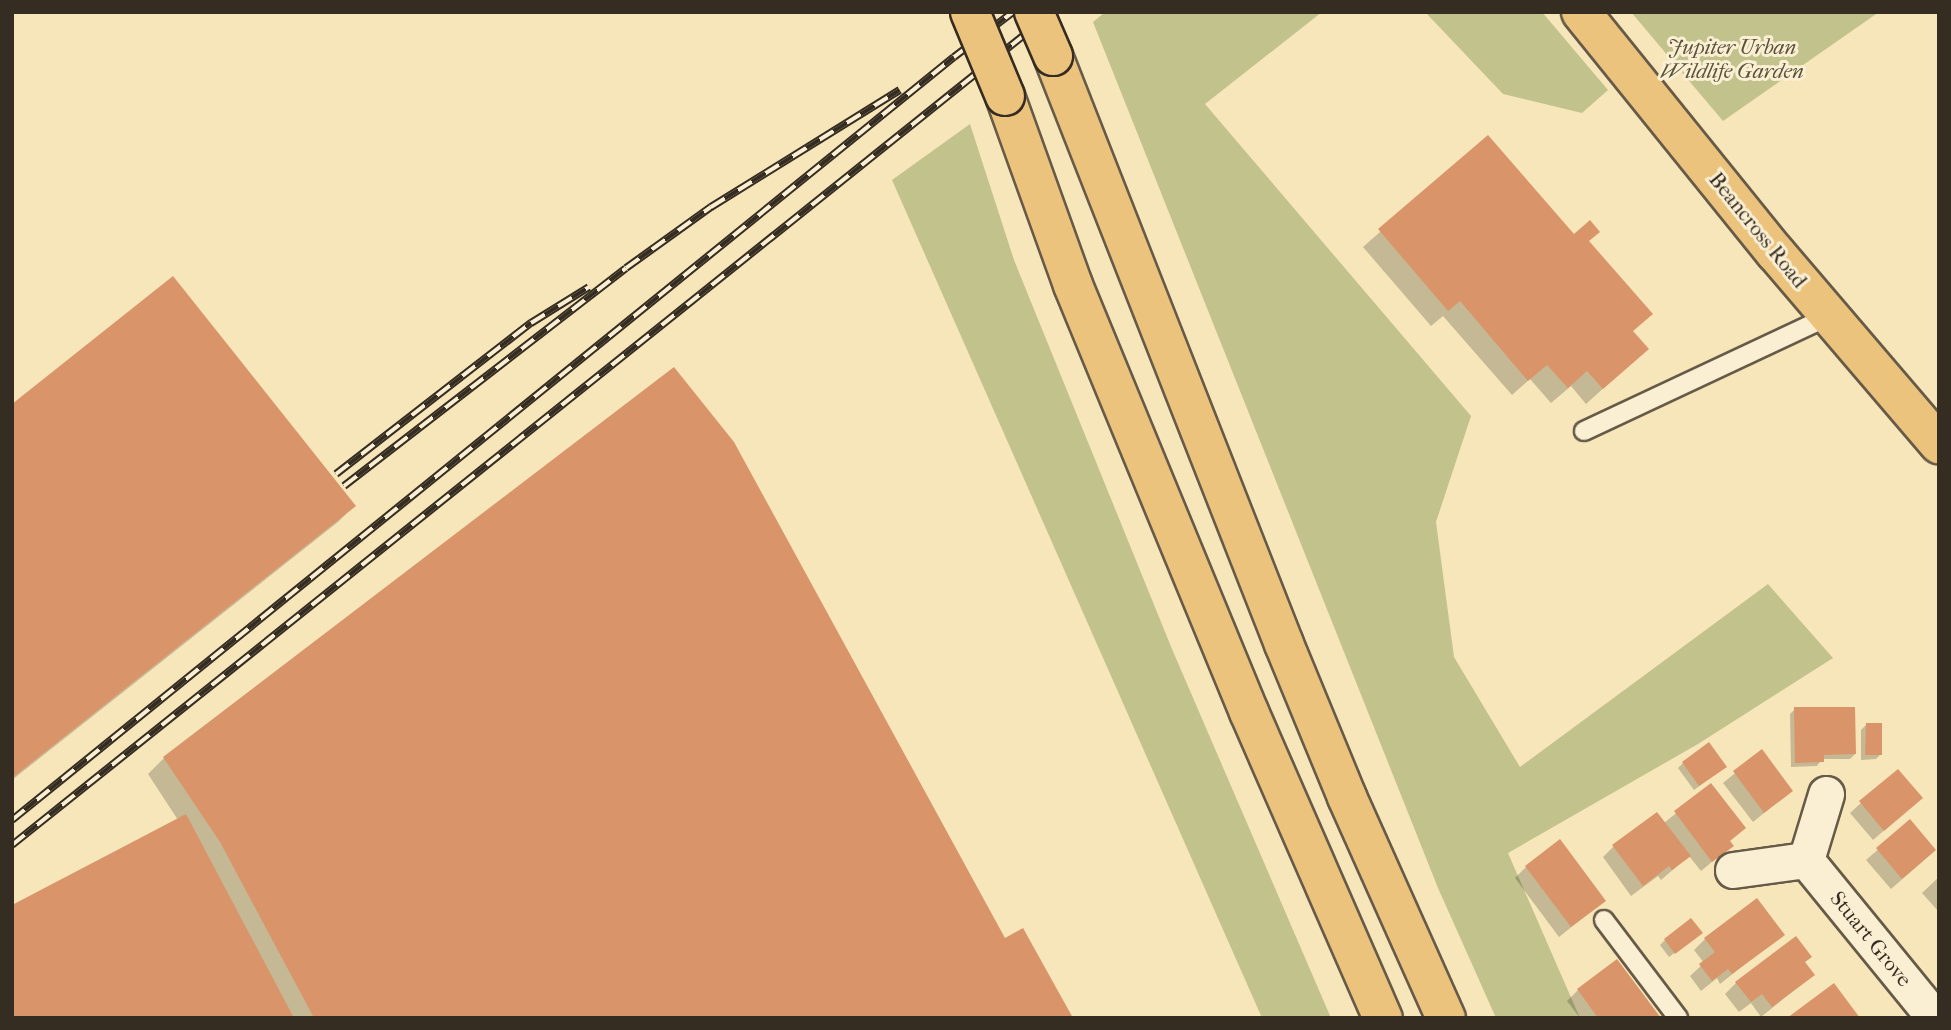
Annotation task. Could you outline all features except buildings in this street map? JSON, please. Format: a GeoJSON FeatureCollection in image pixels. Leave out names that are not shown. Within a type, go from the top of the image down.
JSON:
{"type":"FeatureCollection","features":[{"type":"Feature","properties":{"kind":"main road"},"geometry":{"type":"LineString","coordinates":[[970,12],[1005,96],[1073,285],[1250,712],[1383,1018]]}},
{"type":"Feature","properties":{"kind":"main road"},"geometry":{"type":"LineString","coordinates":[[1034,12],[1316,722],[1446,1018]]}},
{"type":"Feature","properties":{"kind":"main road","name":"Beancross Road"},"geometry":{"type":"LineString","coordinates":[[1581,12],[1829,316],[1939,444]]}},
{"type":"Feature","properties":{"kind":"street"},"geometry":{"type":"LineString","coordinates":[[1733,870],[1806,860],[1826,794]]}},
{"type":"Feature","properties":{"kind":"street","name":"Stuart Grove"},"geometry":{"type":"LineString","coordinates":[[1806,860],[1935,1018]]}},
{"type":"Feature","properties":{"kind":"lane"},"geometry":{"type":"LineString","coordinates":[[1584,431],[1829,316]]}},
{"type":"Feature","properties":{"kind":"lane"},"geometry":{"type":"LineString","coordinates":[[1604,920],[1678,1018]]}},
{"type":"Feature","properties":{"kind":"green space"},"geometry":{"type":"Polygon","coordinates":[[[1105,12],[1322,12],[1205,104],[1471,416],[1436,522],[1454,657],[1520,767],[1768,584],[1833,658],[1698,744],[1508,853],[1580,1018],[1496,1018],[1438,888],[1093,22],[1105,12]]]}},
{"type":"Feature","properties":{"kind":"green space"},"geometry":{"type":"Polygon","coordinates":[[[1425,12],[1542,12],[1608,90],[1582,113],[1503,94],[1425,12]]]}},
{"type":"Feature","properties":{"kind":"green space","name":"Jupiter Urban Wildlife Garden"},"geometry":{"type":"Polygon","coordinates":[[[1631,12],[1879,12],[1723,121],[1631,12]]]}},
{"type":"Feature","properties":{"kind":"green space"},"geometry":{"type":"Polygon","coordinates":[[[970,124],[1014,260],[1172,649],[1331,1018],[1262,1018],[892,180],[970,124]]]}},
{"type":"Feature","properties":{"kind":"railway"},"geometry":{"type":"LineString","coordinates":[[12,820],[1013,12]]}},
{"type":"Feature","properties":{"kind":"railway"},"geometry":{"type":"LineString","coordinates":[[12,845],[1053,12]]}},
{"type":"Feature","properties":{"kind":"railway"},"geometry":{"type":"LineString","coordinates":[[344,486],[626,268],[711,207],[900,90]]}},
{"type":"Feature","properties":{"kind":"railway"},"geometry":{"type":"LineString","coordinates":[[336,474],[531,323],[589,287]]}}]}
